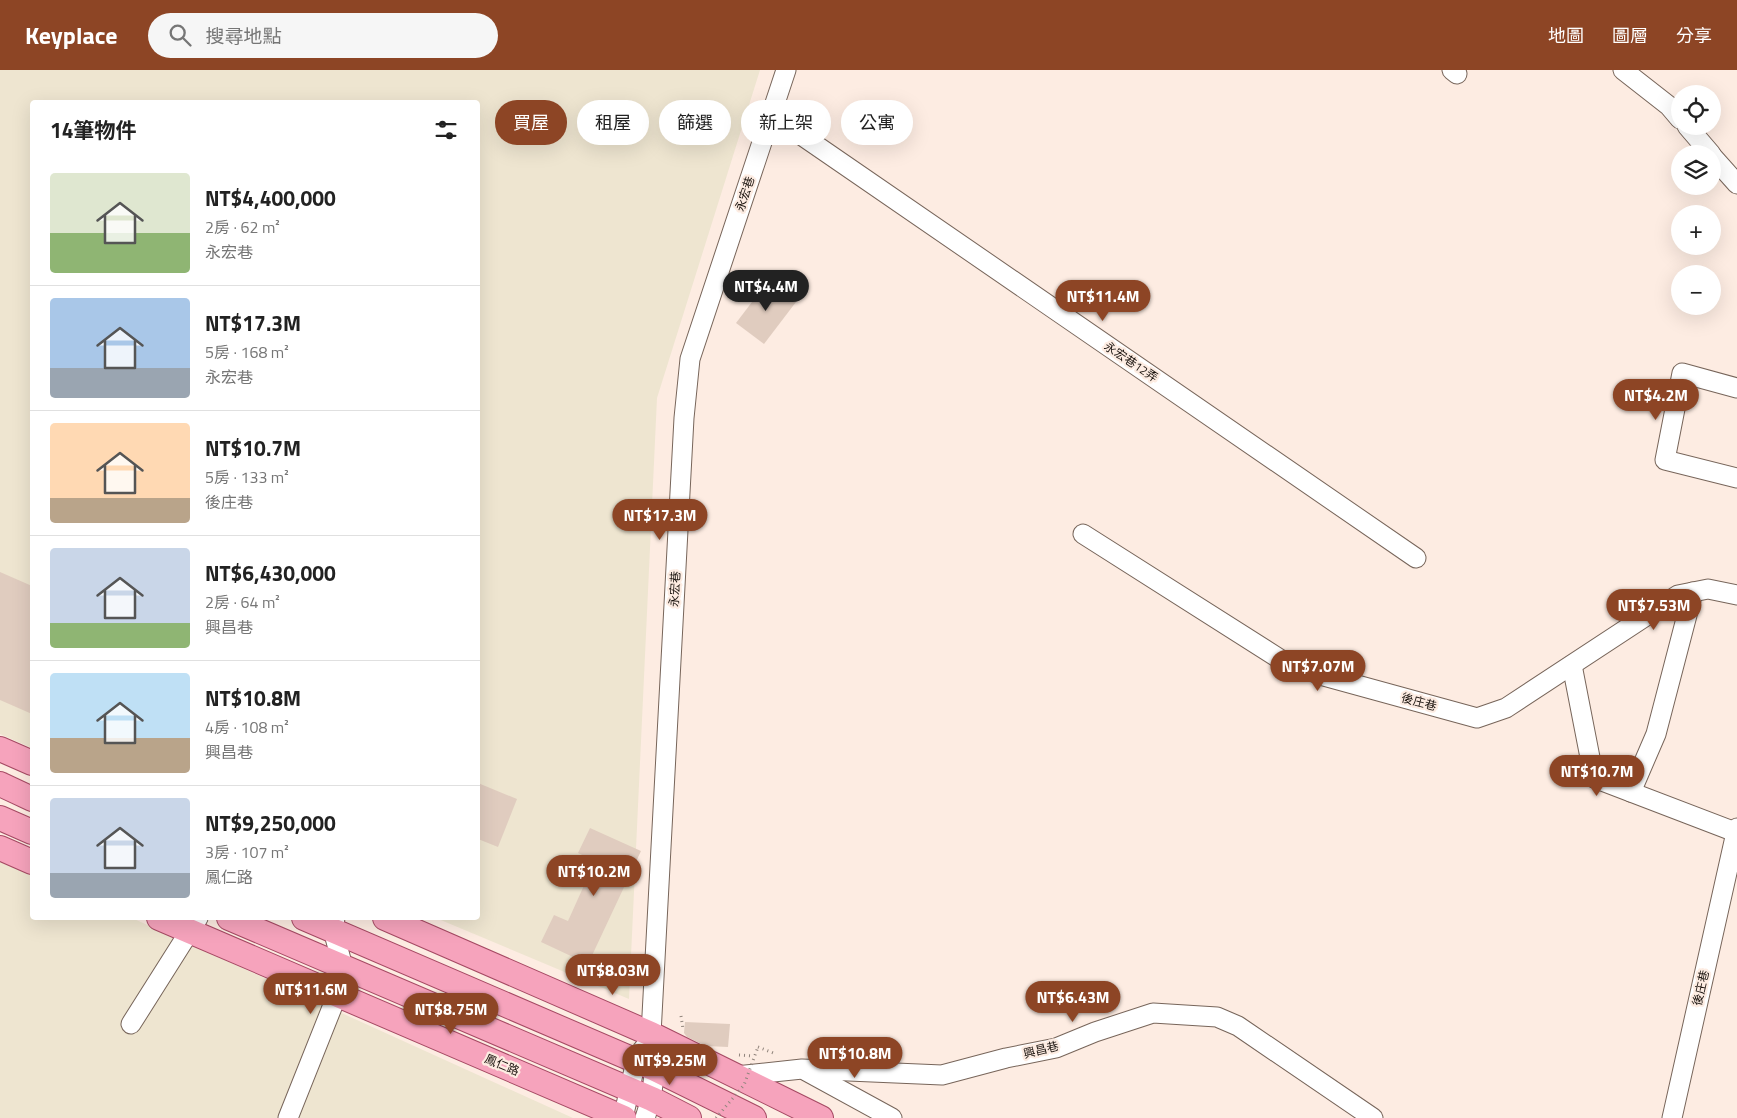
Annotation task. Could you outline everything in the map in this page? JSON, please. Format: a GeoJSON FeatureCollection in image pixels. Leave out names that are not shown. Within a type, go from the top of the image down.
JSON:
{"type":"FeatureCollection","features":[{"type":"Feature","properties":{"kind":"main road"},"geometry":{"type":"LineString","coordinates":[[0,750],[30,762]]}},
{"type":"Feature","properties":{"kind":"main road"},"geometry":{"type":"LineString","coordinates":[[0,784],[30,798]]}},
{"type":"Feature","properties":{"kind":"main road"},"geometry":{"type":"LineString","coordinates":[[0,818],[30,831]]}},
{"type":"Feature","properties":{"kind":"main road"},"geometry":{"type":"LineString","coordinates":[[0,848],[30,861]]}},
{"type":"Feature","properties":{"kind":"main road","name":"鳳仁路"},"geometry":{"type":"LineString","coordinates":[[171,920],[194,924],[337,995],[623,1118]]}},
{"type":"Feature","properties":{"kind":"main road"},"geometry":{"type":"LineString","coordinates":[[234,920],[629,1090],[648,1109],[689,1118]]}},
{"type":"Feature","properties":{"kind":"main road"},"geometry":{"type":"LineString","coordinates":[[314,920],[334,924],[646,1065],[754,1118]]}},
{"type":"Feature","properties":{"kind":"main road"},"geometry":{"type":"LineString","coordinates":[[390,920],[651,1034],[821,1118]]}},
{"type":"Feature","properties":{"kind":"street","name":"永宏巷"},"geometry":{"type":"LineString","coordinates":[[777,100],[786,70]]}},
{"type":"Feature","properties":{"kind":"street"},"geometry":{"type":"LineString","coordinates":[[1623,70],[1671,108]]}},
{"type":"Feature","properties":{"kind":"street"},"geometry":{"type":"LineString","coordinates":[[1695,135],[1703,145]]}},
{"type":"Feature","properties":{"kind":"street","name":"永宏巷"},"geometry":{"type":"LineString","coordinates":[[646,1065],[651,1034],[683,428],[690,358],[762,145]]}},
{"type":"Feature","properties":{"kind":"street","name":"永宏巷12弄"},"geometry":{"type":"LineString","coordinates":[[816,145],[1416,558]]}},
{"type":"Feature","properties":{"kind":"street"},"geometry":{"type":"LineString","coordinates":[[1721,165],[1737,184]]}},
{"type":"Feature","properties":{"kind":"street"},"geometry":{"type":"LineString","coordinates":[[1737,388],[1682,373],[1665,460],[1737,478]]}},
{"type":"Feature","properties":{"kind":"street","name":"後庄巷"},"geometry":{"type":"LineString","coordinates":[[1083,534],[1283,661],[1324,676],[1477,718],[1506,708],[1678,595],[1708,589],[1737,594]]}},
{"type":"Feature","properties":{"kind":"street"},"geometry":{"type":"LineString","coordinates":[[1631,792],[1656,734],[1693,592]]}},
{"type":"Feature","properties":{"kind":"street"},"geometry":{"type":"LineString","coordinates":[[1572,664],[1594,778],[1736,830]]}},
{"type":"Feature","properties":{"kind":"street","name":"後庄巷"},"geometry":{"type":"LineString","coordinates":[[1672,1118],[1736,830]]}},
{"type":"Feature","properties":{"kind":"street"},"geometry":{"type":"LineString","coordinates":[[131,1024],[194,924]]}},
{"type":"Feature","properties":{"kind":"street"},"geometry":{"type":"LineString","coordinates":[[288,1118],[337,995],[343,967],[334,924]]}},
{"type":"Feature","properties":{"kind":"street","name":"興昌巷"},"geometry":{"type":"LineString","coordinates":[[736,1076],[802,1069],[942,1076],[1006,1058],[1056,1048],[1153,1013],[1217,1017],[1238,1026],[1372,1118]]}},
{"type":"Feature","properties":{"kind":"street"},"geometry":{"type":"LineString","coordinates":[[623,1118],[629,1090],[646,1065]]}},
{"type":"Feature","properties":{"kind":"street"},"geometry":{"type":"LineString","coordinates":[[646,1065],[648,1109]]}},
{"type":"Feature","properties":{"kind":"street"},"geometry":{"type":"LineString","coordinates":[[802,1069],[892,1118]]}},
{"type":"Feature","properties":{"kind":"path"},"geometry":{"type":"LineString","coordinates":[[716,1118],[744,1085],[758,1047]]}},
{"type":"Feature","properties":{"kind":"shaded area"},"geometry":{"type":"Polygon","coordinates":[[[0,70],[760,70],[751,100],[741,100],[741,131],[657,398],[629,999],[441,920],[480,920],[480,100],[30,100],[30,747],[0,734],[0,70]]]}},
{"type":"Feature","properties":{"kind":"shaded area"},"geometry":{"type":"Polygon","coordinates":[[[0,858],[30,871],[30,920],[136,920],[573,1118],[0,1118],[0,858]]]}},
{"type":"Feature","properties":{"kind":"building"},"geometry":{"type":"Polygon","coordinates":[[[768,281],[796,302],[764,344],[736,323],[768,281]]]}},
{"type":"Feature","properties":{"kind":"building"},"geometry":{"type":"Polygon","coordinates":[[[0,572],[30,585],[30,713],[0,700],[0,572]]]}},
{"type":"Feature","properties":{"kind":"building"},"geometry":{"type":"Polygon","coordinates":[[[480,784],[517,799],[498,847],[480,840],[480,784]]]}},
{"type":"Feature","properties":{"kind":"building"},"geometry":{"type":"Polygon","coordinates":[[[590,828],[641,851],[588,964],[541,942],[554,915],[568,921],[595,861],[578,853],[590,828]]]}},
{"type":"Feature","properties":{"kind":"building"},"geometry":{"type":"Polygon","coordinates":[[[685,1022],[730,1024],[728,1047],[706,1046],[687,1037],[684,1033],[685,1022]]]}}]}
